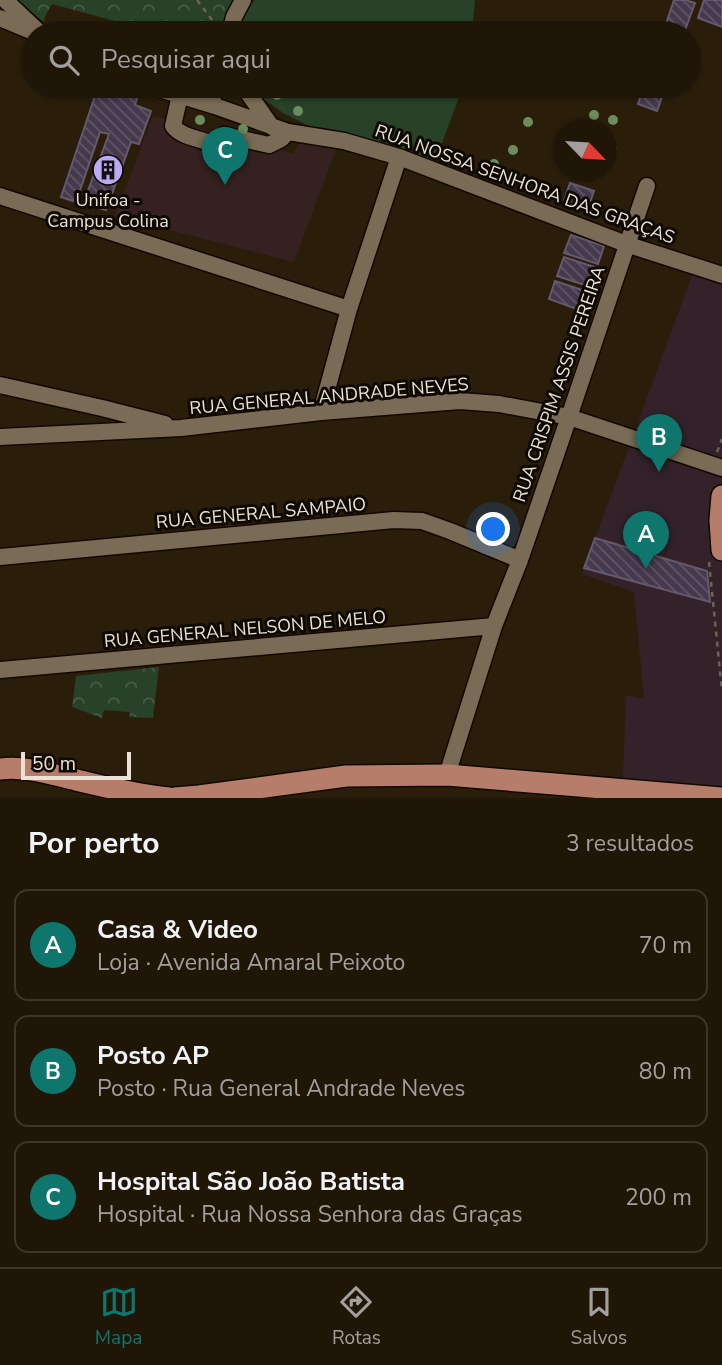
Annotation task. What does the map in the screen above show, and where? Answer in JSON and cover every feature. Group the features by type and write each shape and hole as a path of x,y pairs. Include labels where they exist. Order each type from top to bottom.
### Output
{"main road":[{"path":"722,496 722,551"},
{"path":"0,769 35,770 142,795 169,798"},
{"path":"175,798 346,776 447,775 722,798"}],"street":[{"path":"5,0 26,21"},
{"path":"233,21 243,0"},
{"path":"0,18 21,26"},
{"path":"179,98 174,130 207,142 224,135 269,145 281,139 280,129 253,98"},
{"name":"RUA NOSSA SENHORA DAS GRAÇAS","path":"190,98 280,129 344,141 399,157 626,244 722,275"},
{"path":"212,98 215,106"},
{"path":"321,412 349,309 399,157"},
{"name":"RUA CRISPIM ASSIS PEREIRA","path":"447,775 494,626 520,560 647,186"},
{"path":"0,195 349,309"},
{"name":"RUA GENERAL ANDRADE NEVES","path":"0,385 181,428"},
{"name":"RUA GENERAL ANDRADE NEVES","path":"0,438 181,428 321,412 460,401 499,404 569,418 722,468"},
{"name":"RUA GENERAL SAMPAIO","path":"0,557 394,520 422,522 520,560"},
{"name":"RUA GENERAL NELSON DE MELO","path":"0,670 494,626"}],"path":[{"path":"197,0 213,21"}],"shaded area":[{"path":"153,116 294,154 300,139 323,147 326,140 338,144 294,262 115,216"},
{"path":"693,273 722,283 722,798 624,798 626,695 644,699 634,592 582,574"}],"green space":[{"path":"16,0 237,0 229,21 115,21 52,4 43,21"},
{"path":"255,0 475,0 473,21 241,21"},
{"path":"263,98 459,98 434,165 311,127"},
{"path":"159,667 153,718 129,717 130,712 104,710 102,718 72,707 76,676"}],"building":[{"path":"674,0 695,3 688,21 667,21"},
{"path":"704,0 722,0 722,27 698,18"},
{"name":"Unifoa - Campus Colina","path":"94,98 137,98 135,105 151,111 139,144 131,142 106,210 83,204 109,134 100,132 76,202 61,197"},
{"path":"640,98 662,98 657,111 638,104"},
{"path":"570,183 594,191 588,208 564,200"},
{"path":"571,235 604,246 598,264 564,253"},
{"path":"564,257 597,268 591,287 557,276"},
{"path":"555,281 588,292 582,311 549,299"},
{"path":"595,538 707,571 710,602 584,568"}],"place":[{"name":"Unifoa - Campus Colina","path":"108,170"},
{"name":"Hospital São João Batista","path":"225,185"},
{"name":"Posto AP","path":"659,472"},
{"name":"Casa & Video","path":"646,569"}]}
